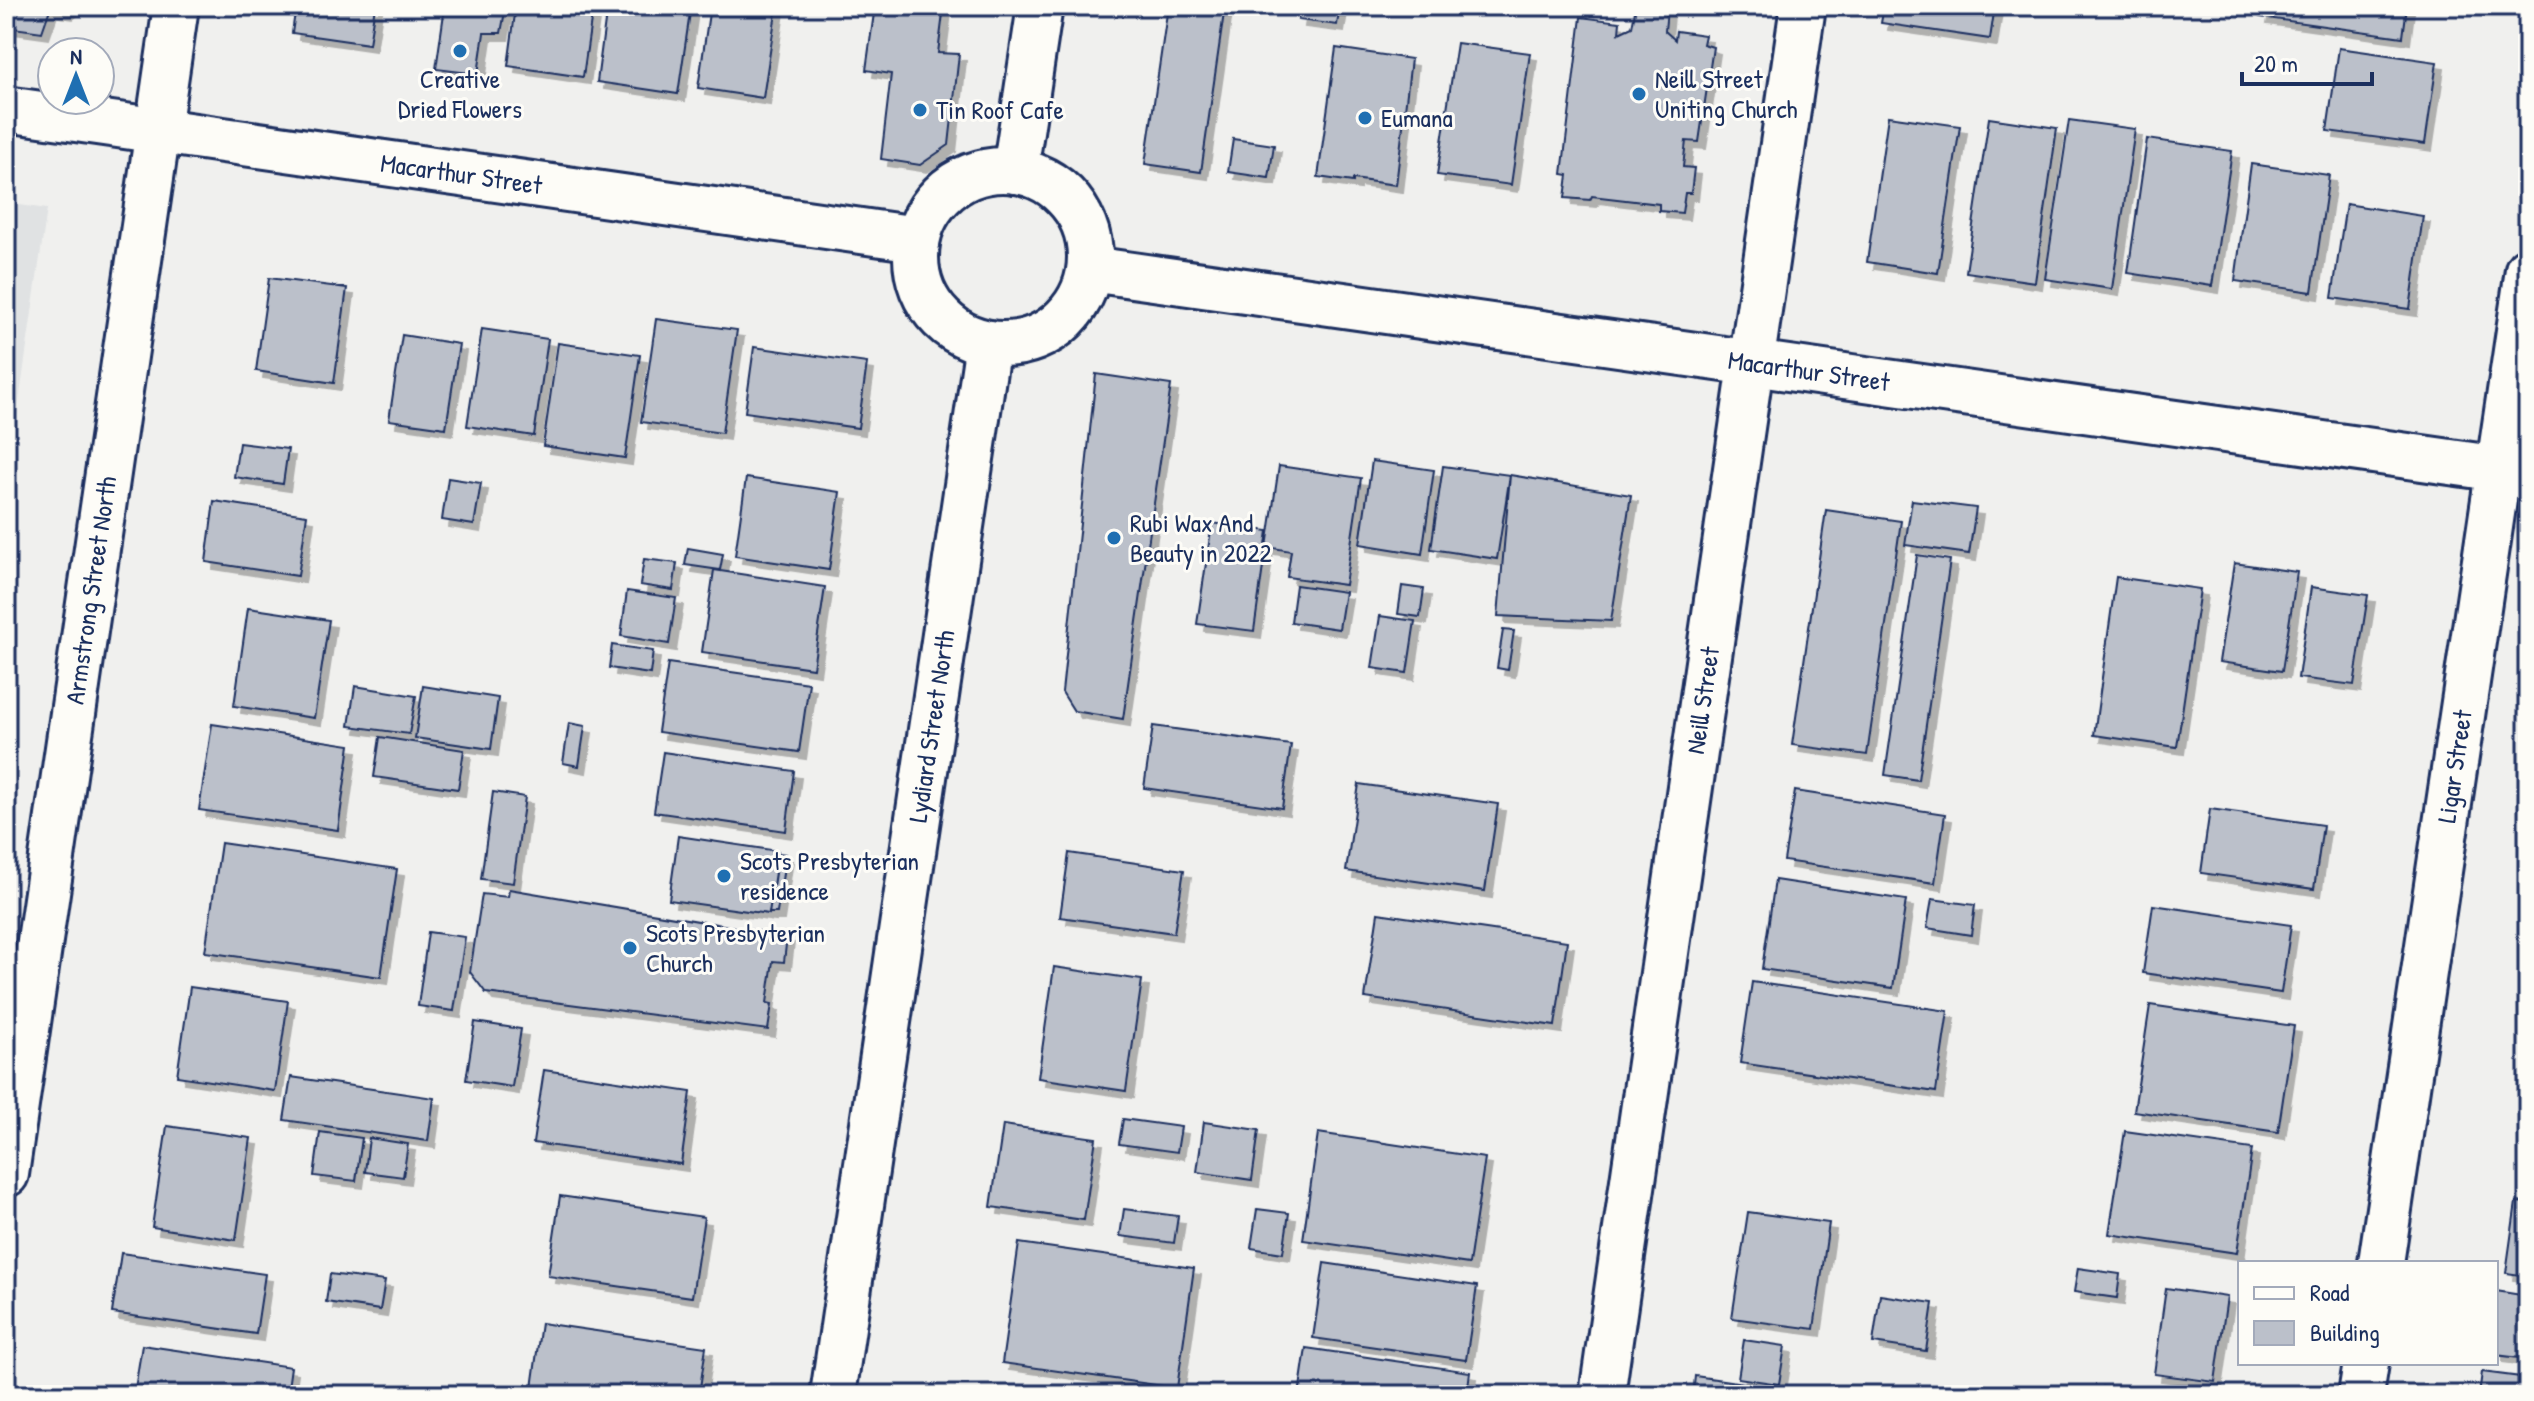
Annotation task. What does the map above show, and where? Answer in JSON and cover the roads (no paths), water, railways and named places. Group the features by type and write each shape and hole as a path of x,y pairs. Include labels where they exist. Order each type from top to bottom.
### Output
{"street":[{"name":"Armstrong Street North","path":"6,1174 176,6"},
{"path":"1015,171 1040,6"},
{"name":"Neill Street","path":"1602,1395 1803,6"},
{"name":"Macarthur Street","path":"6,109 917,239"},
{"path":"989,171 1015,171 1041,179 1064,194 1080,216 1089,242 1090,269 1082,296 1065,319 1043,335 1016,343 988,343 966,336 946,323 930,306 920,285 916,262 917,239 927,214 943,194 964,179 989,171"},
{"name":"Macarthur Street","path":"1090,269 2513,471"},
{"name":"Ligar Street","path":"2381,1261 2513,471 2528,270"},
{"name":"Lydiard Street North","path":"833,1395 988,343"},
{"path":"2361,1395 2366,1365"}],"place":[{"name":"Creative Dried Flowers","path":"460,51"},
{"name":"Neill Street Uniting Church","path":"1639,94"},
{"name":"Tin Roof Cafe","path":"920,110"},
{"name":"Eumana","path":"1365,118"},
{"name":"Rubi Wax And Beauty in 2022","path":"1114,538"},
{"name":"Scots Presbyterian residence","path":"724,876"},
{"name":"Scots Presbyterian Church","path":"630,948"}]}
